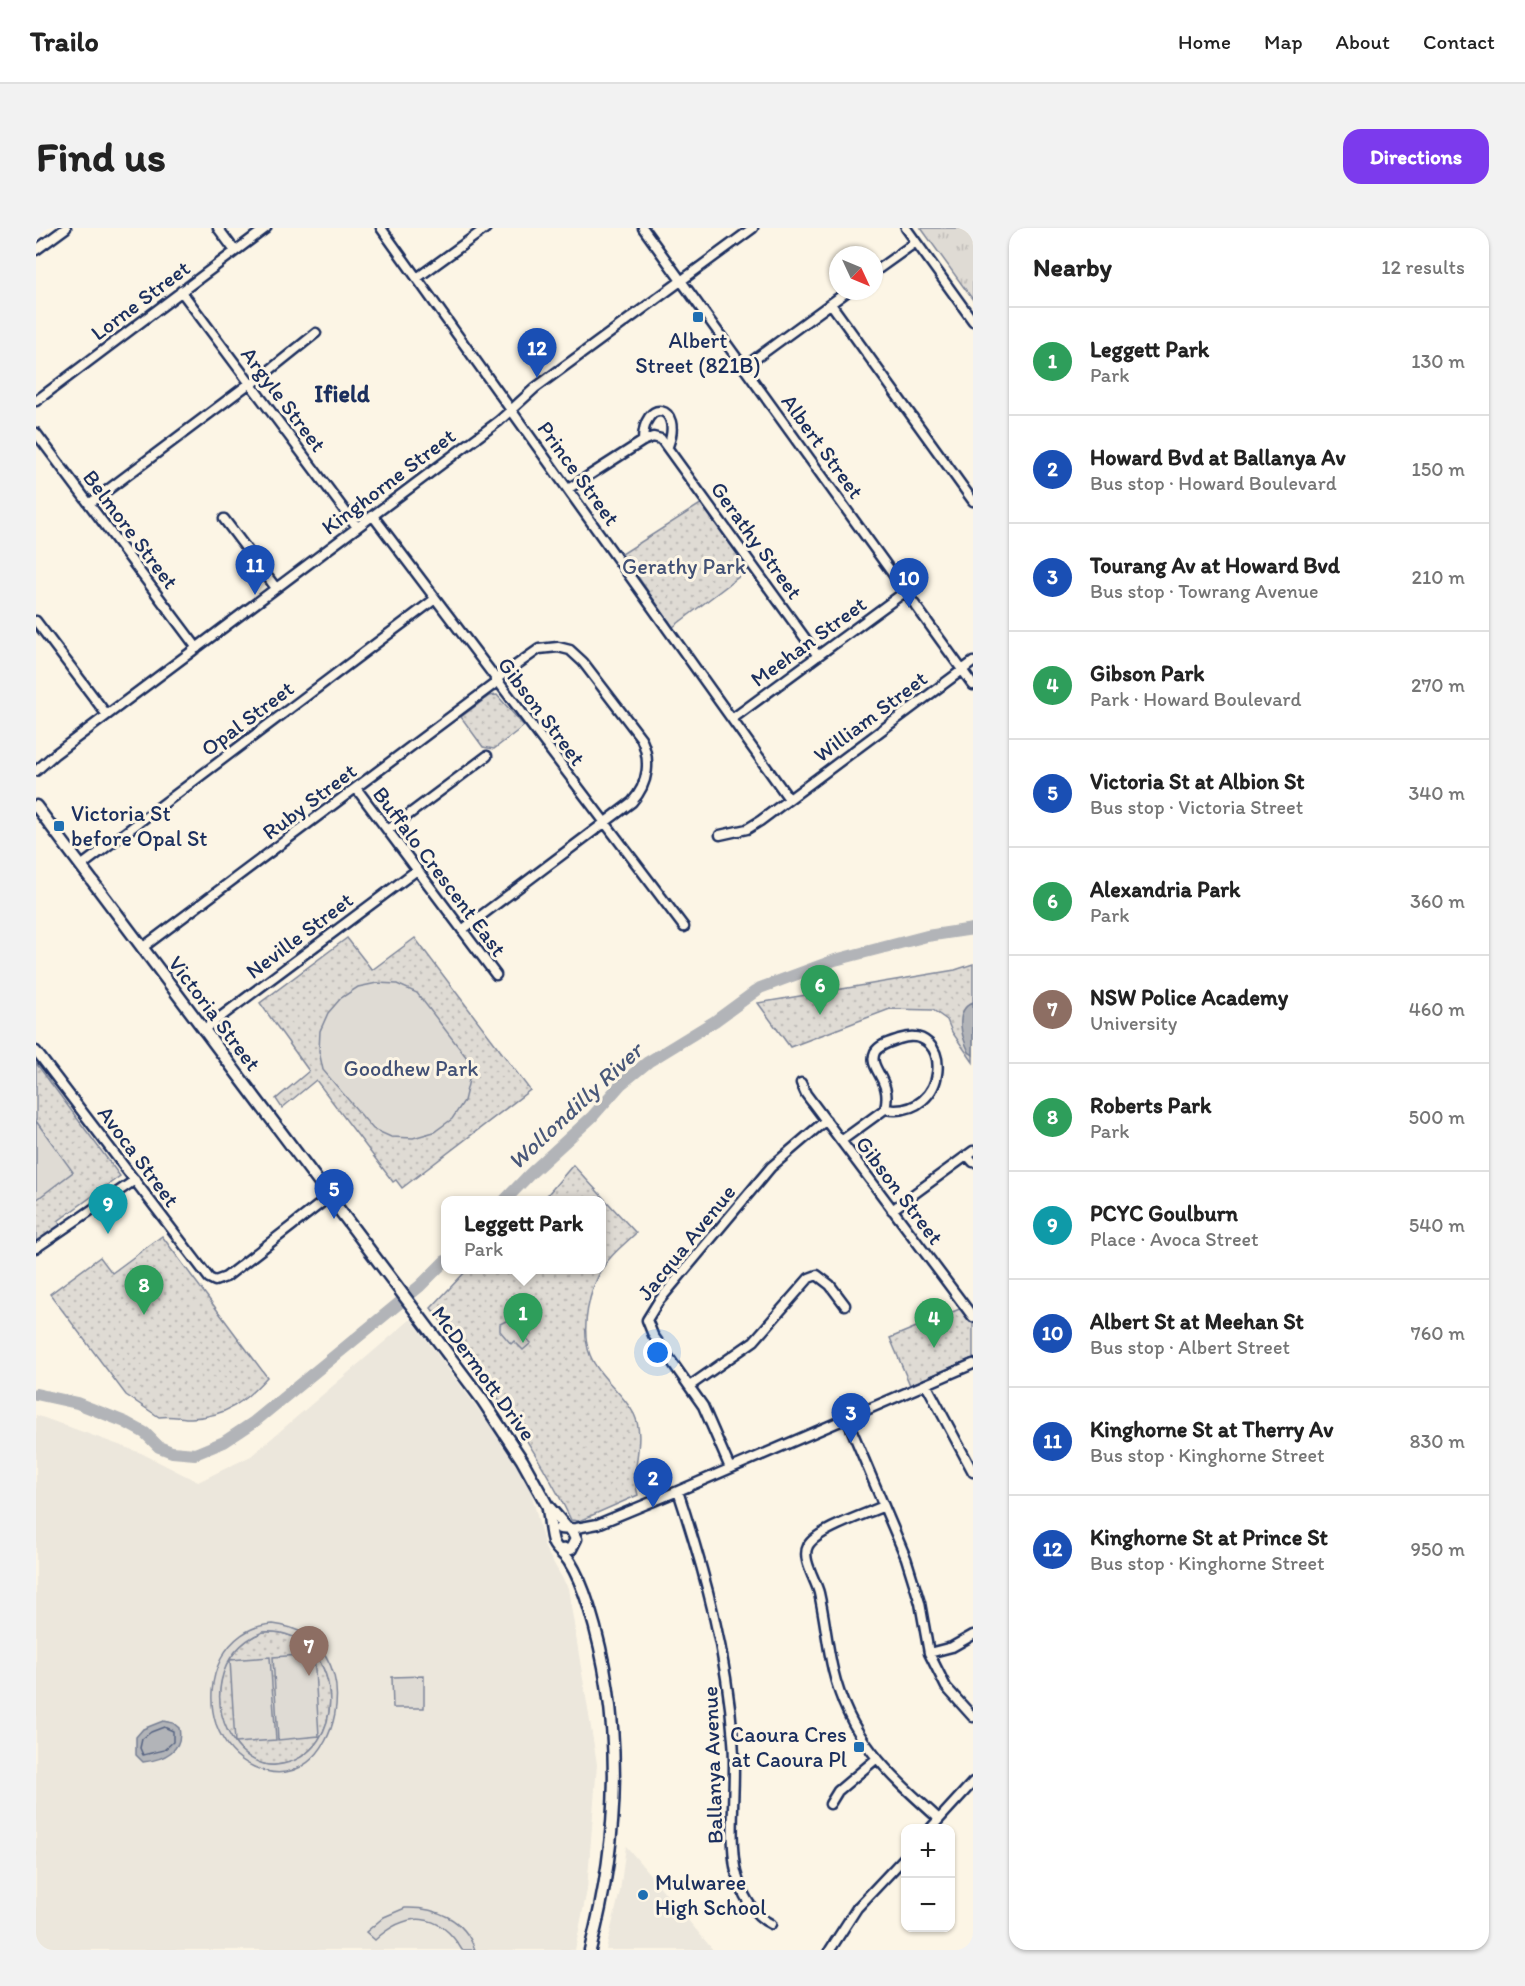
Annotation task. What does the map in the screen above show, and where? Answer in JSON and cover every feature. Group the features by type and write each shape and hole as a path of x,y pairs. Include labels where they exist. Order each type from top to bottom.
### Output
{"main road":[{"name":"Victoria Street","path":"36,808 361,1239"},
{"name":"McDermott Drive","path":"361,1239 483,1401 522,1460 547,1505 569,1528"},
{"name":"McDermott Drive","path":"547,1505 554,1534"},
{"path":"576,1572 574,1545 576,1535 569,1528 560,1528 554,1534 553,1542 576,1572 589,1608 603,1666 614,1752 614,1816 608,1869 602,1910 590,1950"},
{"path":"561,1550 574,1545"}],"street":[{"path":"36,250 66,228"},
{"path":"218,228 235,251"},
{"name":"Lorne Street","path":"36,401 266,228"},
{"name":"Prince Street","path":"381,228 789,799"},
{"path":"417,278 486,228"},
{"name":"Albert Street","path":"644,228 973,685"},
{"name":"Kinghorne Street","path":"36,771 40,764 373,516 511,410 535,388 753,228"},
{"path":"906,228 973,321"},
{"path":"883,266 916,242"},
{"name":"Argyle Street","path":"181,291 357,528"},
{"path":"744,367 836,300"},
{"path":"831,304 973,501"},
{"path":"89,504 316,333"},
{"path":"568,489 643,441 657,438 668,446 673,423 669,416 663,412 654,412 645,420 643,441"},
{"name":"Belmore Street","path":"36,433 197,648"},
{"name":"Gerathy Street","path":"668,446 818,656"},
{"name":"Gibson Street","path":"373,516 684,927"},
{"path":"224,519 276,588"},
{"name":"Meehan Street","path":"732,719 906,591"},
{"name":"Opal Street","path":"81,866 435,599"},
{"path":"36,621 107,715"},
{"name":"Ruby Street","path":"142,948 356,788 533,651 558,647 570,650 587,666 641,738 648,771 641,791 604,824 462,930"},
{"name":"William Street","path":"720,836 747,829 973,662"},
{"path":"388,831 488,756"},
{"name":"Buffalo Crescent East","path":"356,788 496,975"},
{"name":"Neville Street","path":"203,1030 417,870"},
{"path":"841,1141 885,1109 902,1110 912,1107 933,1088 938,1063 933,1048 923,1040 904,1037 883,1045 875,1052 873,1064 888,1092 885,1109"},
{"name":"Avoca Street","path":"36,1051 205,1274 215,1281 235,1270 329,1197"},
{"name":"Gibson Street","path":"801,1083 825,1120 973,1317"},
{"name":"Jacqua Avenue","path":"730,1468 711,1422 691,1385 648,1328 651,1311 771,1167 825,1120"},
{"path":"892,1210 971,1156"},
{"path":"36,1248 135,1180"},
{"path":"691,1385 754,1341 809,1278 817,1275 823,1279 844,1305"},
{"path":"569,1528 598,1524 973,1364"},
{"path":"926,1384 973,1472"},
{"path":"847,1419 913,1580 929,1653 946,1687 973,1717"},
{"name":"Ballanya Avenue","path":"678,1491 711,1598 726,1673 735,1757 736,1872 751,1905 771,1924"},
{"path":"884,1506 820,1534 808,1544 806,1551 819,1594 838,1688 854,1727 876,1760 939,1819"},
{"path":"574,1545 598,1524"},
{"path":"929,1653 952,1647 973,1635"},
{"path":"830,1804 838,1791 876,1760"},
{"path":"935,1824 973,1782"},
{"path":"830,1950 857,1908 901,1861"}],"shaded area":[{"path":"411,1319 498,1436 520,1471 531,1491 545,1548 568,1588 597,1764 587,1890 575,1950 36,1950 36,1415 141,1453 198,1482 251,1456"},
{"name":"Mulwaree High School","path":"626,1846 713,1950 606,1950 620,1891"}],"green space":[{"path":"921,228 973,228 973,300"},
{"name":"Gerathy Park","path":"702,503 749,569 673,627 622,554"},
{"path":"497,695 524,726 494,749 483,747 461,717 489,696"},
{"name":"Goodhew Park","path":"347,938 372,970 415,938 530,1090 402,1188 396,1180 393,1182 316,1080 282,1108 276,1099 309,1071 260,1003"},
{"path":"973,964 973,1062 952,1032 947,1020 933,1010 890,1009 790,1047 758,1003 955,970"},
{"path":"377,983 397,984 417,993 467,1058 469,1080 464,1101 452,1119 434,1132 413,1138 391,1137 373,1129 323,1070 319,1051 320,1031 328,1013 341,998 358,987"},
{"path":"36,1063 120,1176 58,1221 62,1228 36,1245"},
{"path":"36,1121 73,1172 36,1200"},
{"path":"573,1165 602,1196 546,1196"},
{"path":"606,1201 636,1233 606,1263"},
{"path":"162,1236 267,1377 243,1400 215,1415 191,1418 159,1417 126,1395 50,1294 100,1257 112,1273"},
{"path":"463,1274 600,1274 590,1297 586,1321 587,1345 594,1363 624,1399 638,1424 639,1445 635,1475 638,1495 579,1521 571,1520 524,1437 431,1308"},
{"path":"962,1308 973,1323 973,1358 910,1385 890,1338"},
{"path":"508,1320 531,1343 523,1350 514,1341 511,1344 500,1331 500,1324"},
{"path":"273,1624 306,1635 326,1657 336,1685 335,1714 325,1742 308,1762 284,1772 254,1767 236,1755 226,1744 219,1731 212,1707 215,1674 221,1659 241,1635 256,1627","holes":["263,1632 290,1636 311,1650 324,1670 330,1694 328,1718 318,1740 301,1757 276,1765 265,1764 245,1754 228,1731 222,1715 221,1682 226,1666 235,1652 247,1641"]},
{"path":"263,1632 290,1636 311,1650 324,1670 330,1694 328,1718 318,1740 301,1757 276,1765 265,1765 255,1761 237,1746 227,1731 221,1715 219,1698 226,1666 235,1652 247,1641"},
{"path":"314,1654 319,1736 278,1740 273,1657"},
{"path":"270,1657 276,1740 235,1743 230,1660"},
{"path":"424,1676 424,1708 393,1708 392,1677"},
{"path":"405,1908 428,1910 448,1917 464,1930 475,1950 462,1950 443,1928 433,1922 422,1920 411,1920 399,1924 375,1940 366,1932 384,1917"}],"water":[{"path":"973,1002 973,1055 966,1046 961,1018 963,1011"},
{"path":"163,1721 173,1723 179,1728 178,1742 175,1748 165,1756 143,1762 136,1755 136,1737 143,1729"}],"waterway":[{"name":"Wollondilly River","path":"509,1196 592,1117 621,1084 648,1062 715,1021 760,988 835,960 927,936 973,929"},
{"name":"Wollondilly River","path":"36,1394 77,1403 125,1422 145,1433 159,1447 172,1452 195,1454 224,1442 254,1422 420,1286 441,1265"}],"place":[{"name":"Albert Street (821B)","path":"698,317"},
{"name":"Kinghorne St at Prince St","path":"537,378"},
{"name":"Kinghorne St at Therry Av","path":"255,595"},
{"name":"Albert St at Meehan St","path":"909,608"},
{"name":"Victoria St before Opal St","path":"59,826"},
{"name":"Alexandria Park","path":"820,1015"},
{"name":"Victoria St at Albion St","path":"334,1219"},
{"name":"PCYC Goulburn","path":"108,1234"},
{"name":"Roberts Park","path":"144,1315"},
{"name":"Leggett Park","path":"523,1343"},
{"name":"Gibson Park","path":"934,1348"},
{"name":"Tourang Av at Howard Bvd","path":"851,1443"},
{"name":"Howard Bvd at Ballanya Av","path":"653,1508"},
{"name":"NSW Police Academy","path":"309,1676"},
{"name":"Caoura Cres at Caoura Pl","path":"859,1747"},
{"name":"Mulwaree High School","path":"643,1895"}],"district":[{"name":"Ifield","path":"342,394"}]}
